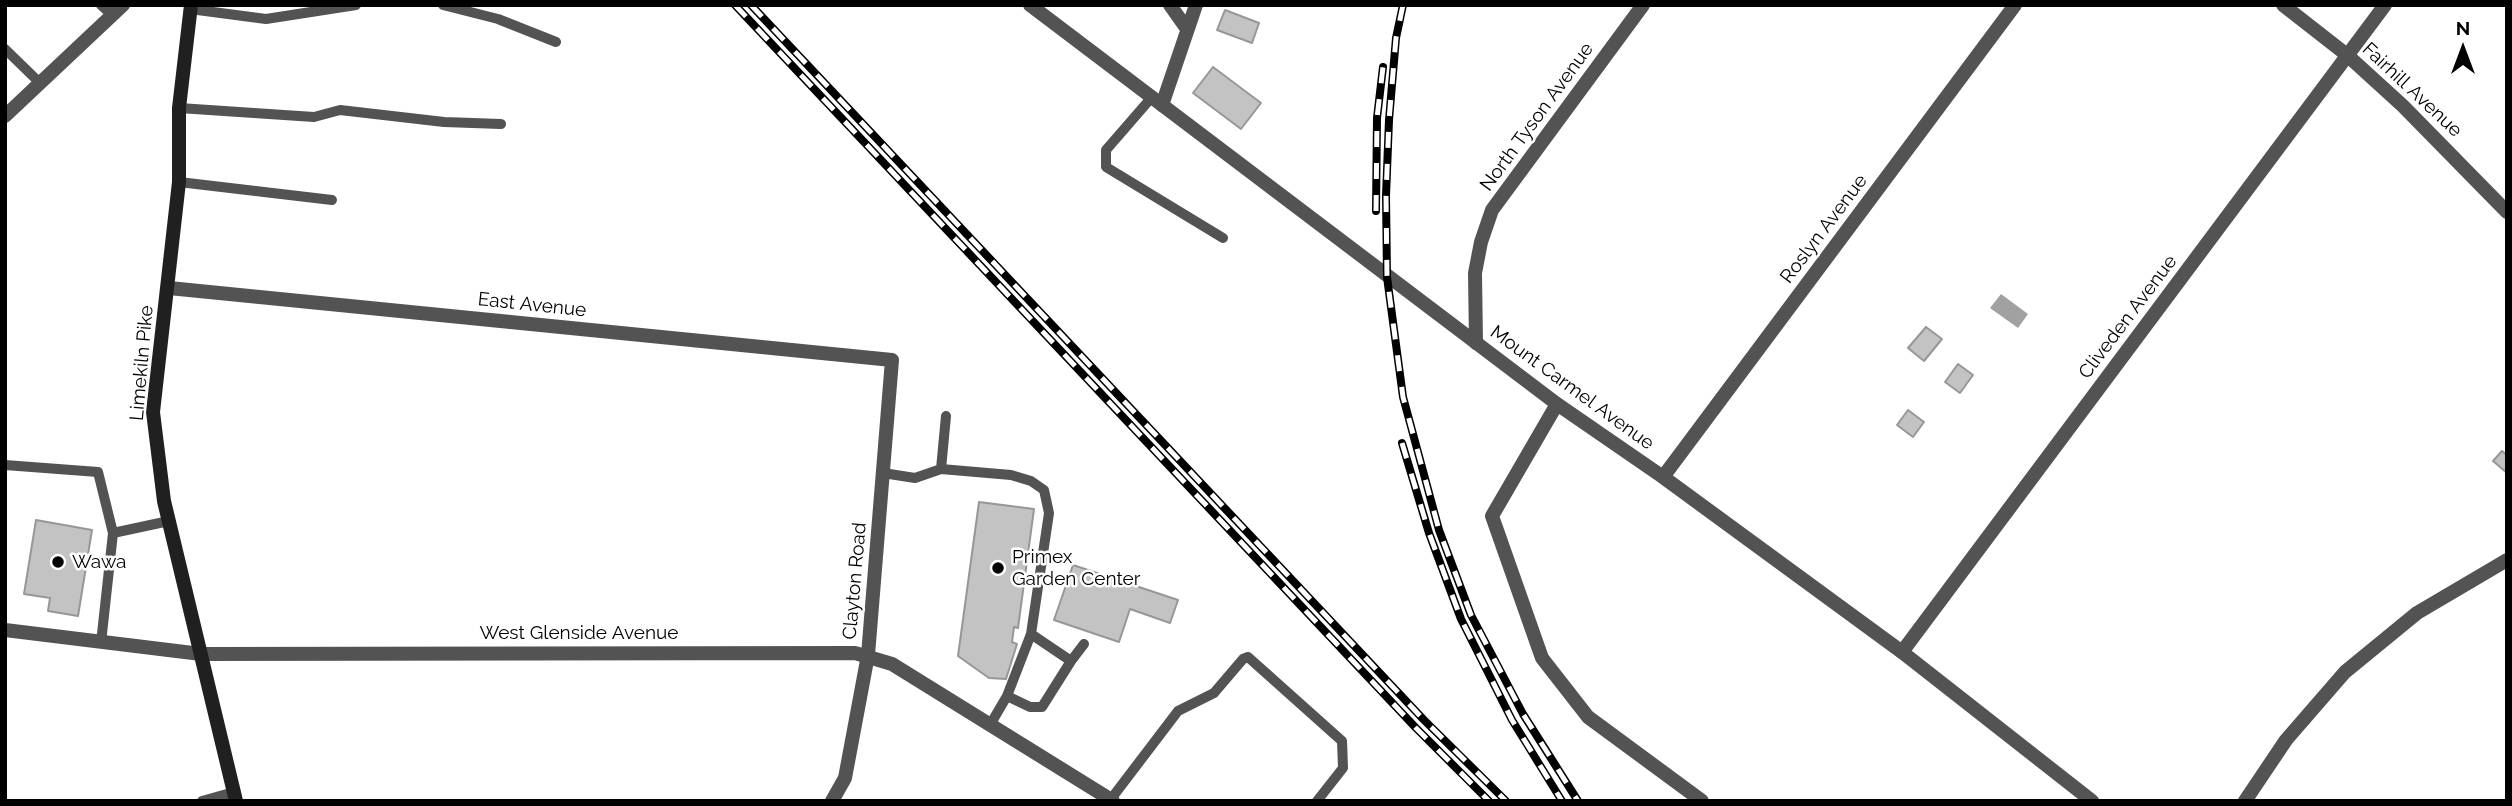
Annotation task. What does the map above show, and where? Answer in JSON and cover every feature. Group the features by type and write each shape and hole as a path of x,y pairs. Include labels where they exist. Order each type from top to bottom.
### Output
{"main road":[{"name":"Limekiln Pike","path":"190,7 179,108 179,182 153,412 159,474 169,521 235,797"}],"street":[{"path":"5,116 40,83 106,10 123,5"},
{"name":"Mount Carmel Avenue","path":"1030,5 1557,404 1663,477 1902,652 2092,801"},
{"path":"1170,5 1187,29"},
{"path":"1157,101 1196,5"},
{"name":"North Tyson Avenue","path":"1476,343 1475,273 1481,242 1492,211 1643,5"},
{"name":"Roslyn Avenue","path":"1663,477 2015,5"},
{"name":"Fairhill Avenue","path":"2283,5 2347,55 2412,114 2507,212"},
{"name":"Cliveden Avenue","path":"1902,652 2385,5"},
{"name":"East Avenue","path":"169,288 892,360"},
{"name":"Clayton Road","path":"832,801 845,778 868,655 892,360"},
{"path":"1557,404 1492,516 1542,658 1588,717 1702,801"},
{"path":"2245,801 2286,740 2345,672 2417,613 2507,560"},
{"name":"West Glenside Avenue","path":"5,630 201,654 841,651 868,655 892,664 1112,800"}],"lane":[{"path":"190,7 266,19 356,5"},
{"path":"443,5 498,19 556,42"},
{"path":"5,49 40,83"},
{"path":"1157,101 1107,150 1107,167 1223,238"},
{"path":"179,108 314,117 340,110 444,122 501,124"},
{"path":"179,182 332,200"},
{"path":"941,470 946,416"},
{"path":"5,465 98,472 113,533 101,643"},
{"path":"883,474 915,478 941,470 1011,475 1031,481 1044,491 1049,513 1048,533 1031,634 1007,696 990,725"},
{"path":"113,533 169,521"},
{"path":"1031,634 1071,661"},
{"path":"1007,696 1030,707 1042,707 1084,644"},
{"path":"1112,800 1178,710 1214,693 1242,659 1248,657 1342,741 1343,768 1317,801"},
{"path":"202,801 235,797"}],"shaded area":[{"path":"2001,294 2028,314 2018,328 1990,308"}],"building":[{"path":"1225,10 1259,23 1252,43 1217,30"},
{"path":"1213,67 1261,103 1241,129 1193,93"},
{"path":"1926,327 1942,339 1924,361 1908,348"},
{"path":"1958,364 1973,375 1960,393 1945,382"},
{"path":"1908,410 1924,422 1913,437 1897,425"},
{"path":"2502,451 2507,455 2507,473 2493,461"},
{"name":"Primex Garden Center","path":"979,502 1034,509 1018,628 1014,627 1012,642 1017,644 1006,679 989,678 958,656"},
{"name":"Wawa","path":"36,520 92,530 78,616 48,611 50,598 24,594"},
{"path":"1073,565 1178,600 1170,623 1130,609 1119,642 1054,620"}],"railway":[{"path":"735,5 1416,728 1489,801"},
{"path":"751,5 1424,720 1506,801"},
{"path":"1403,5 1396,38 1386,196 1387,277 1403,397 1439,530 1471,615 1523,714 1578,801"},
{"path":"1376,211 1377,118 1383,67"},
{"path":"1402,443 1429,533 1461,619 1512,720 1562,801"}],"place":[{"name":"Wawa","path":"58,562"},
{"name":"Primex Garden Center","path":"998,568"}]}
